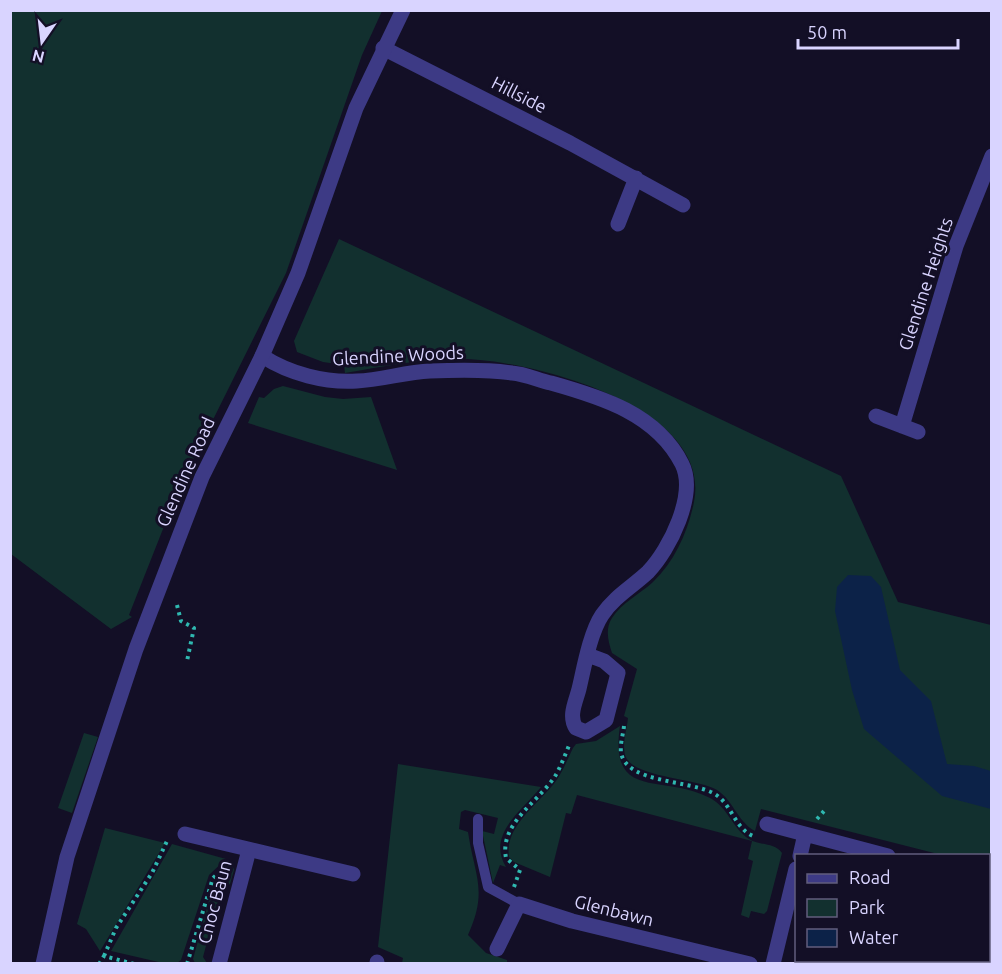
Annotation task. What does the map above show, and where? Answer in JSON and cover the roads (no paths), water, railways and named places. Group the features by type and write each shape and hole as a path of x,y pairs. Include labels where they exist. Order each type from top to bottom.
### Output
{"street":[{"name":"Glendine Road","path":"47,962 67,857 129,667 202,477 262,356 298,273 356,108 403,10"},
{"name":"Hillside","path":"383,48 636,178 683,205"},
{"name":"Glendine Heights","path":"902,426 956,246 992,156"},
{"path":"618,224 636,178"},
{"name":"Glendine Woods","path":"262,356 274,364 329,381 358,381 428,371 512,373 600,397 640,418 672,445 686,472 684,505 671,538 648,571 619,594 600,617 588,655 572,717 576,728 586,732 591,731 606,717 618,673 604,661 588,655"},
{"path":"876,416 918,432"},
{"path":"767,824 884,854"},
{"name":"Cnoc Baun","path":"185,834 249,853 352,874"},
{"path":"800,854 806,834"},
{"name":"Cnoc Baun","path":"219,963 249,853"},
{"path":"773,963 795,873"},
{"path":"497,950 519,904"},
{"name":"Glenbawn","path":"519,904 572,921 750,963"}],"lane":[{"path":"478,819 478,843 488,887 519,904"}],"water":[{"path":"848,575 871,576 881,587 900,670 931,701 947,764 974,766 991,771 991,809 942,796 864,729 852,690 835,611 837,587"}]}
